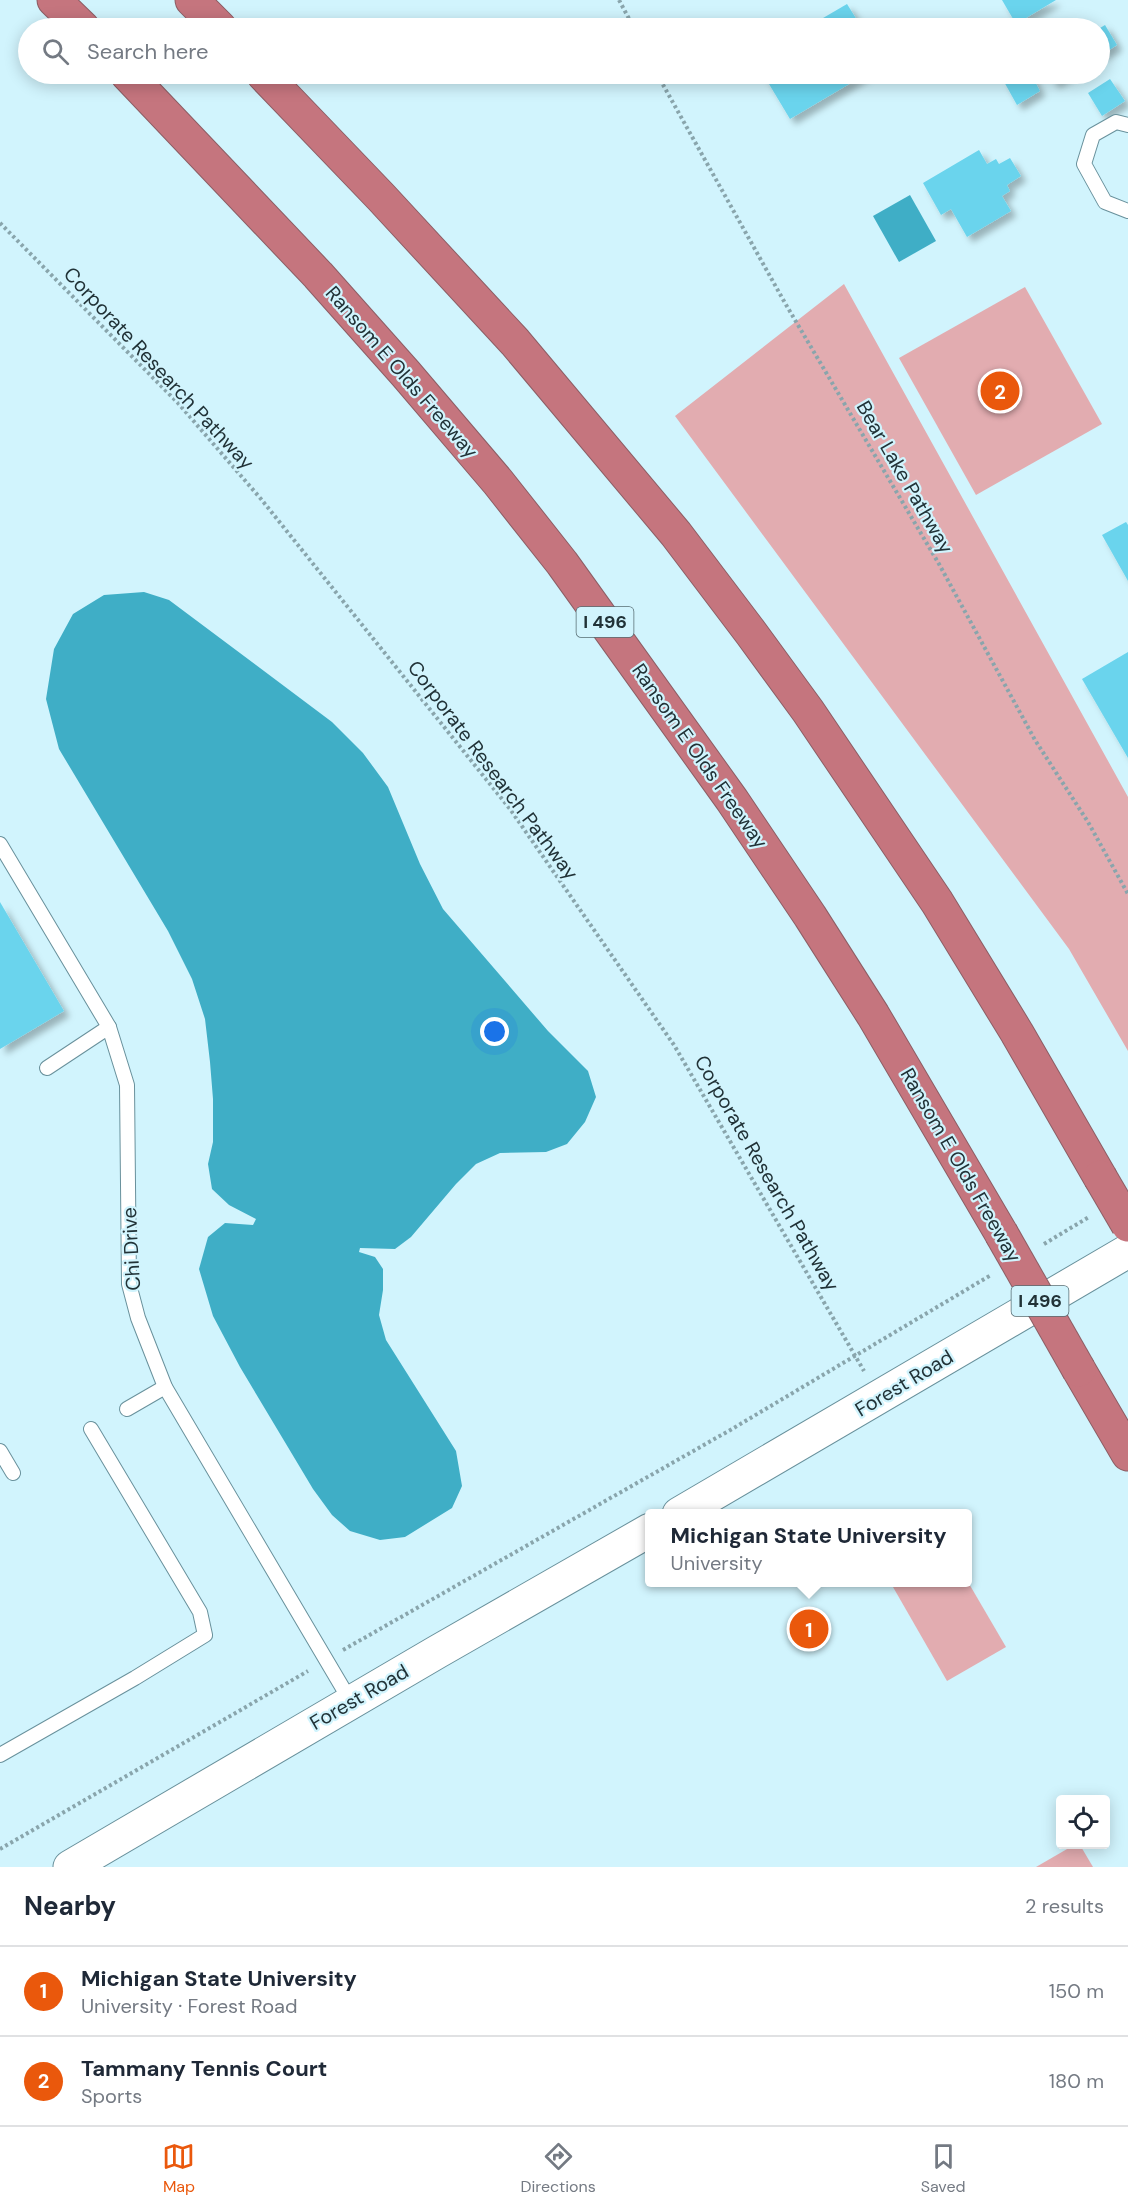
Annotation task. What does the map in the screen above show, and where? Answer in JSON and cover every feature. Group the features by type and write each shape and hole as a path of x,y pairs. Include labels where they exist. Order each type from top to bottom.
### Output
{"highway":[{"path":"54,0 73,18"},
{"path":"192,0 210,18"},
{"name":"Ransom E Olds Freeway","path":"137,84 318,275 406,374 498,482 562,563 726,790 873,1015 1128,1454"},
{"path":"274,84 374,189 514,342 676,534 751,633 808,711 937,902 1017,1033 1128,1225"}],"street":[{"name":"Forest Road","path":"688,1509 1128,1251"},
{"name":"Forest Road","path":"70,1867 645,1533"}],"lane":[{"path":"1128,125 1116,122 1093,135 1084,164 1105,202 1128,211"},
{"name":"Chi Drive","path":"0,844 109,1027 127,1085 129,1284 138,1318 165,1388 351,1702"},
{"path":"46,1068 109,1027"},
{"path":"127,1408 165,1388"},
{"path":"0,1755 205,1635 200,1612 91,1429"},
{"path":"0,1451 13,1473"}],"path":[{"path":"619,0 629,18"},
{"name":"Bear Lake Pathway","path":"663,84 785,303 939,564 1035,740 1088,822 1128,894"},
{"name":"Corporate Research Pathway","path":"0,223 178,403 261,499 510,809 674,1045 880,1397"},
{"path":"1037,1248 1098,1212"},
{"path":"0,1849 732,1429 997,1272"}],"shaded area":[{"path":"844,284 1128,797 1128,1051 1069,949 675,416"},
{"path":"1025,287 1102,424 976,495 899,358"},
{"path":"893,1587 971,1587 1006,1647 947,1681"},
{"path":"1067,1849 1082,1849 1093,1867 1036,1867"}],"water":[{"path":"910,195 936,241 899,262 873,216"},
{"path":"144,592 169,600 332,722 363,753 388,787 420,864 443,909 548,1031 588,1071 596,1097 585,1122 567,1144 546,1152 500,1153 476,1164 411,1237 395,1249 360,1248 359,1252 375,1257 383,1269 383,1290 379,1315 386,1340 456,1451 462,1486 452,1508 405,1537 380,1540 350,1531 332,1515 313,1489 240,1367 213,1316 199,1269 208,1237 225,1223 253,1225 256,1219 229,1205 212,1189 208,1164 213,1142 213,1099 205,1019 192,979 168,931 59,749 46,699 54,649 73,614 104,595"}],"building":[{"path":"1002,0 1056,0 1026,18 1012,18"},
{"path":"847,4 856,18 823,18"},
{"path":"1110,33 1117,45 1110,50"},
{"path":"1110,79 1125,101 1102,116 1088,93 1102,84 1110,84"},
{"path":"769,84 849,84 790,119"},
{"path":"1005,84 1036,84 1040,91 1017,105"},
{"path":"979,150 987,164 996,159 999,164 1010,158 1021,176 1007,185 1010,191 1002,196 1011,211 967,237 951,209 941,215 923,183"},
{"path":"1126,522 1128,525 1128,581 1102,535"},
{"path":"1128,652 1128,758 1082,679"},
{"path":"0,902 64,1011 0,1049"}],"place":[{"name":"Tammany Tennis Court","path":"1000,391"},
{"name":"Michigan State University","path":"809,1629"}]}
